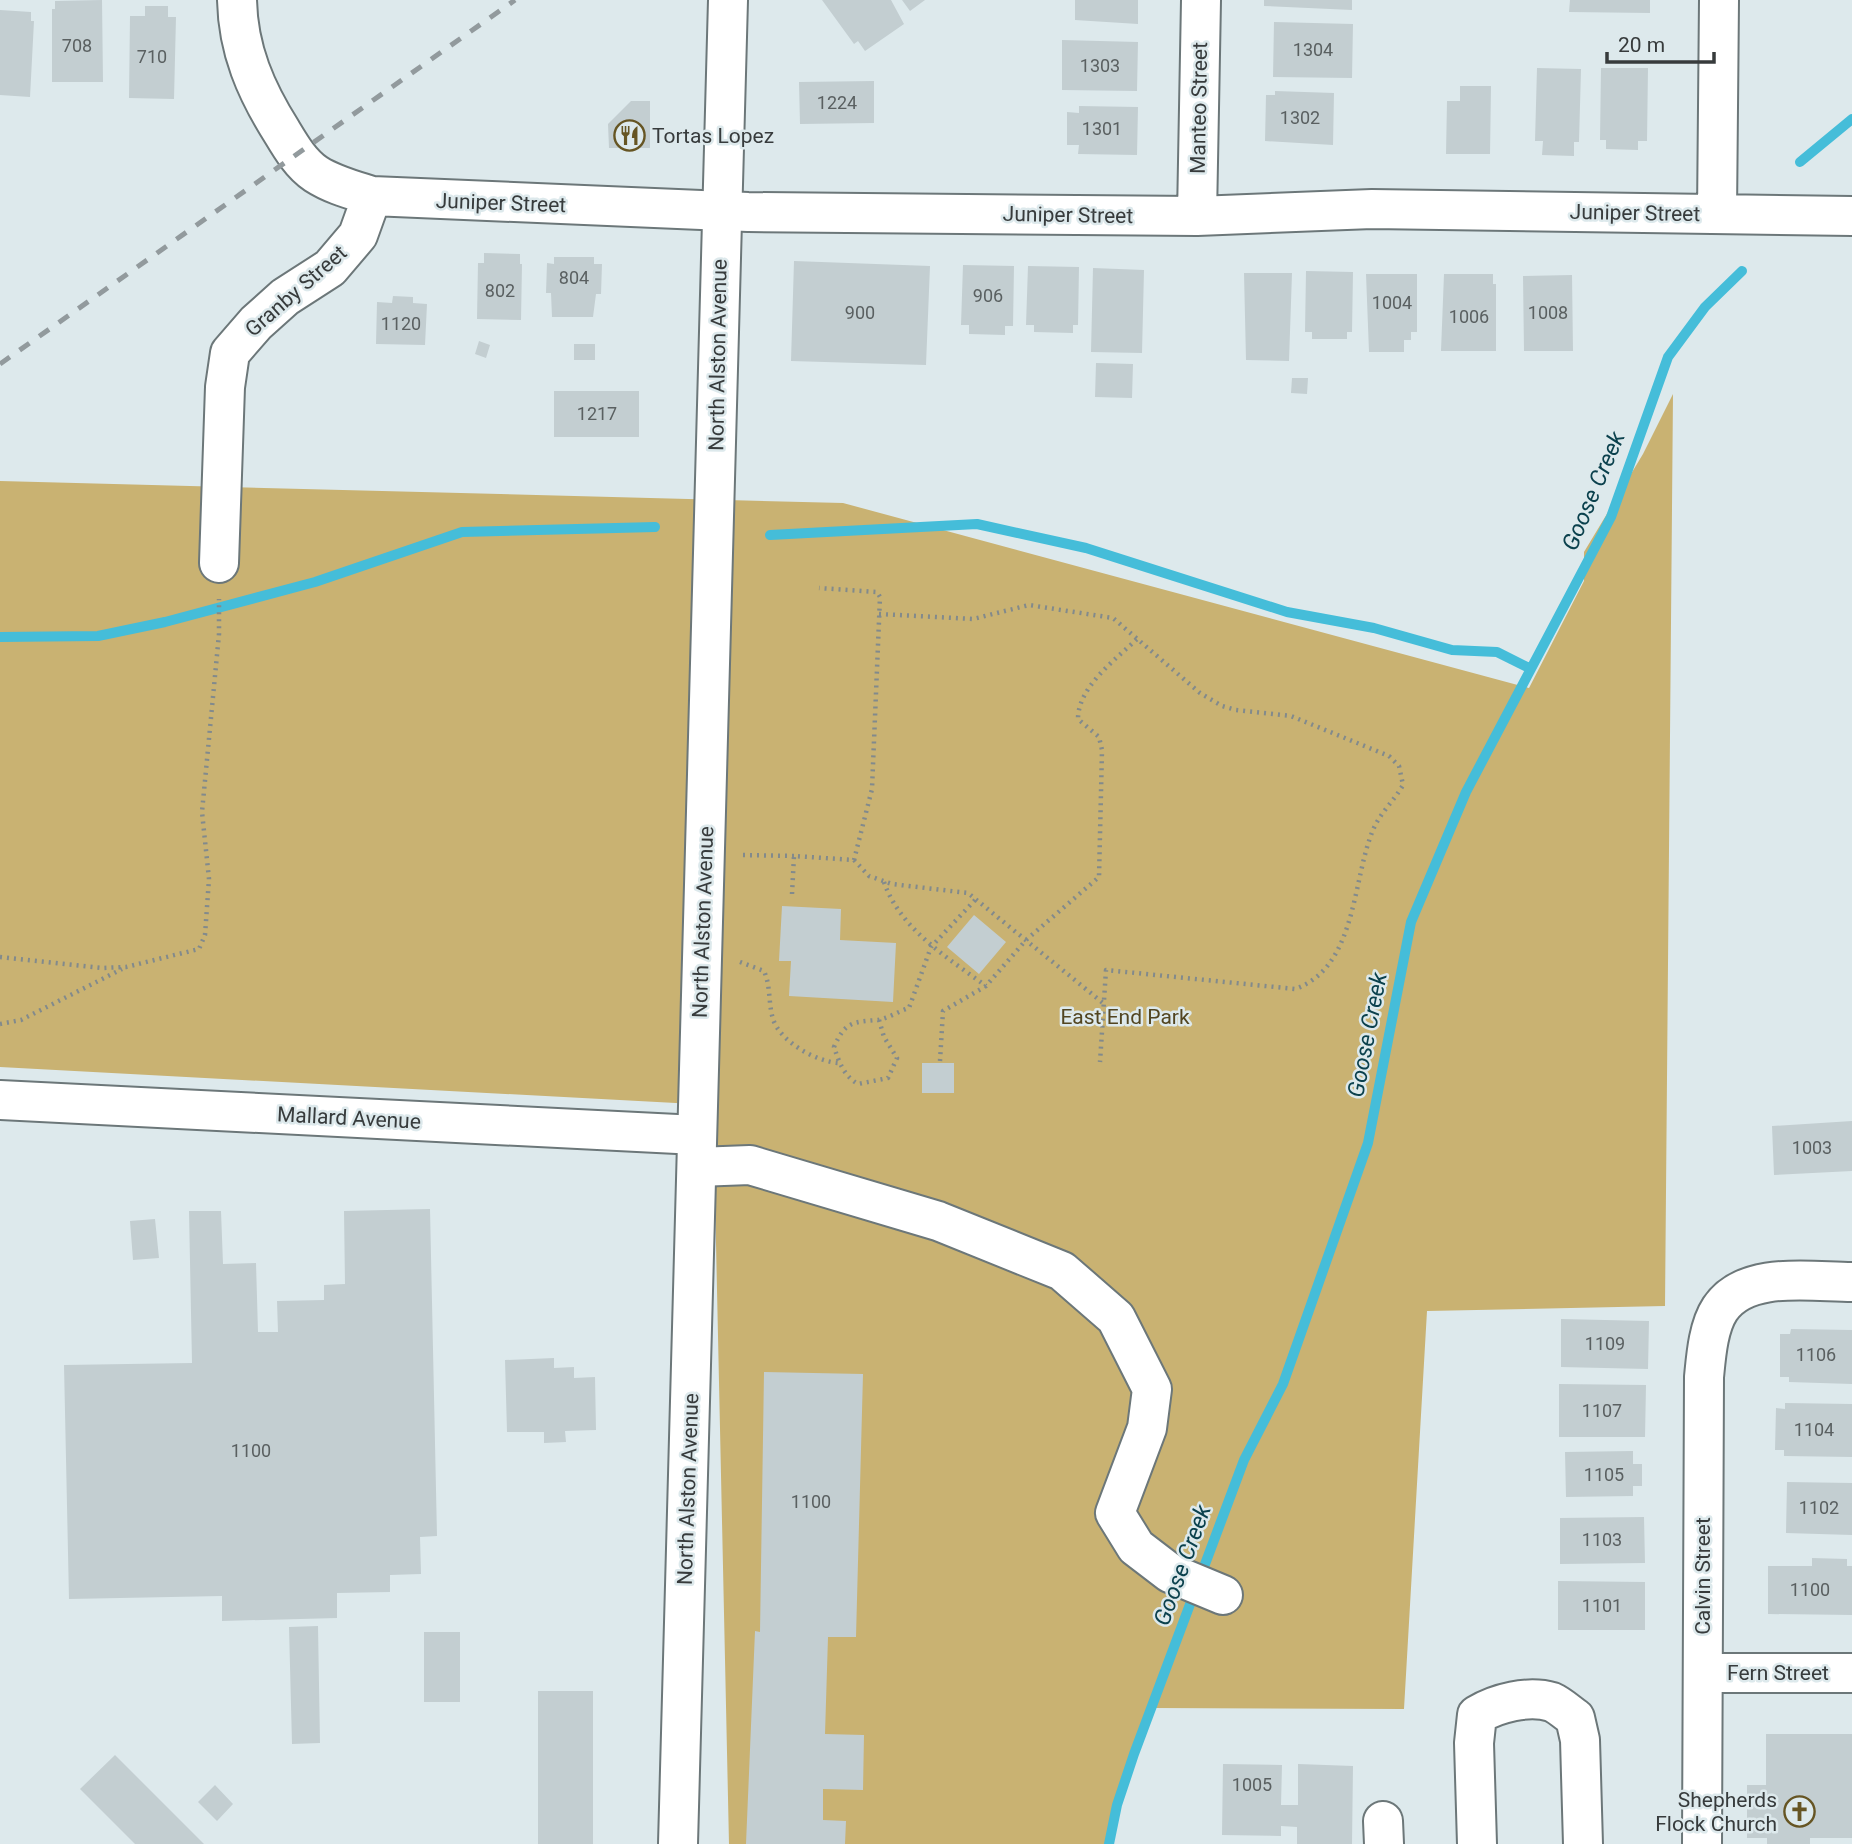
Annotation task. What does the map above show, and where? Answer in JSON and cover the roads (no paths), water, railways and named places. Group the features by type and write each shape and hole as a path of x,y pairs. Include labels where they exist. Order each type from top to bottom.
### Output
{"street":[{"name":"Juniper Street","path":"237,0 238,19 250,74 263,102 296,155 315,174 344,188 372,196 722,211 1197,216 1372,209 1852,216"},
{"name":"North Alston Avenue","path":"678,1844 728,0"},
{"name":"Manteo Street","path":"1197,216 1201,0"},
{"path":"1717,214 1719,0"},
{"name":"Granby Street","path":"219,563 230,353 256,323 285,297 330,268 358,235 372,196"},
{"name":"Mallard Avenue","path":"0,1100 697,1151 938,1221 1062,1271 1116,1318 1152,1389 1147,1428 1115,1513 1136,1547 1170,1573 1223,1595"},
{"name":"Calvin Street","path":"1702,1844 1704,1377 1707,1351 1720,1309 1742,1289 1769,1282 1852,1282"},
{"name":"Fern Street","path":"1703,1673 1852,1673"},
{"path":"1477,1844 1474,1743 1477,1715 1497,1703 1552,1702 1575,1718 1580,1740 1583,1844"}],"waterway":[{"name":"Goose Creek","path":"1800,162 1852,119"},
{"name":"Goose Creek","path":"1109,1844 1117,1805 1134,1754 1244,1460 1283,1384 1368,1143 1411,922 1466,792 1611,517 1668,357 1705,307 1742,271"},
{"path":"770,535 977,524 1086,548 1287,612 1374,628 1452,650 1497,652 1529,668"},
{"path":"0,637 98,636 165,622 315,582 462,532 655,527"}],"railway":[{"path":"0,364 515,0"}],"place":[{"name":"Tortas Lopez","path":"629,136"},
{"name":"Shepherds Flock Church","path":"1800,1812"}],"park label":[{"name":"East End Park","path":"1125,1017"}]}
